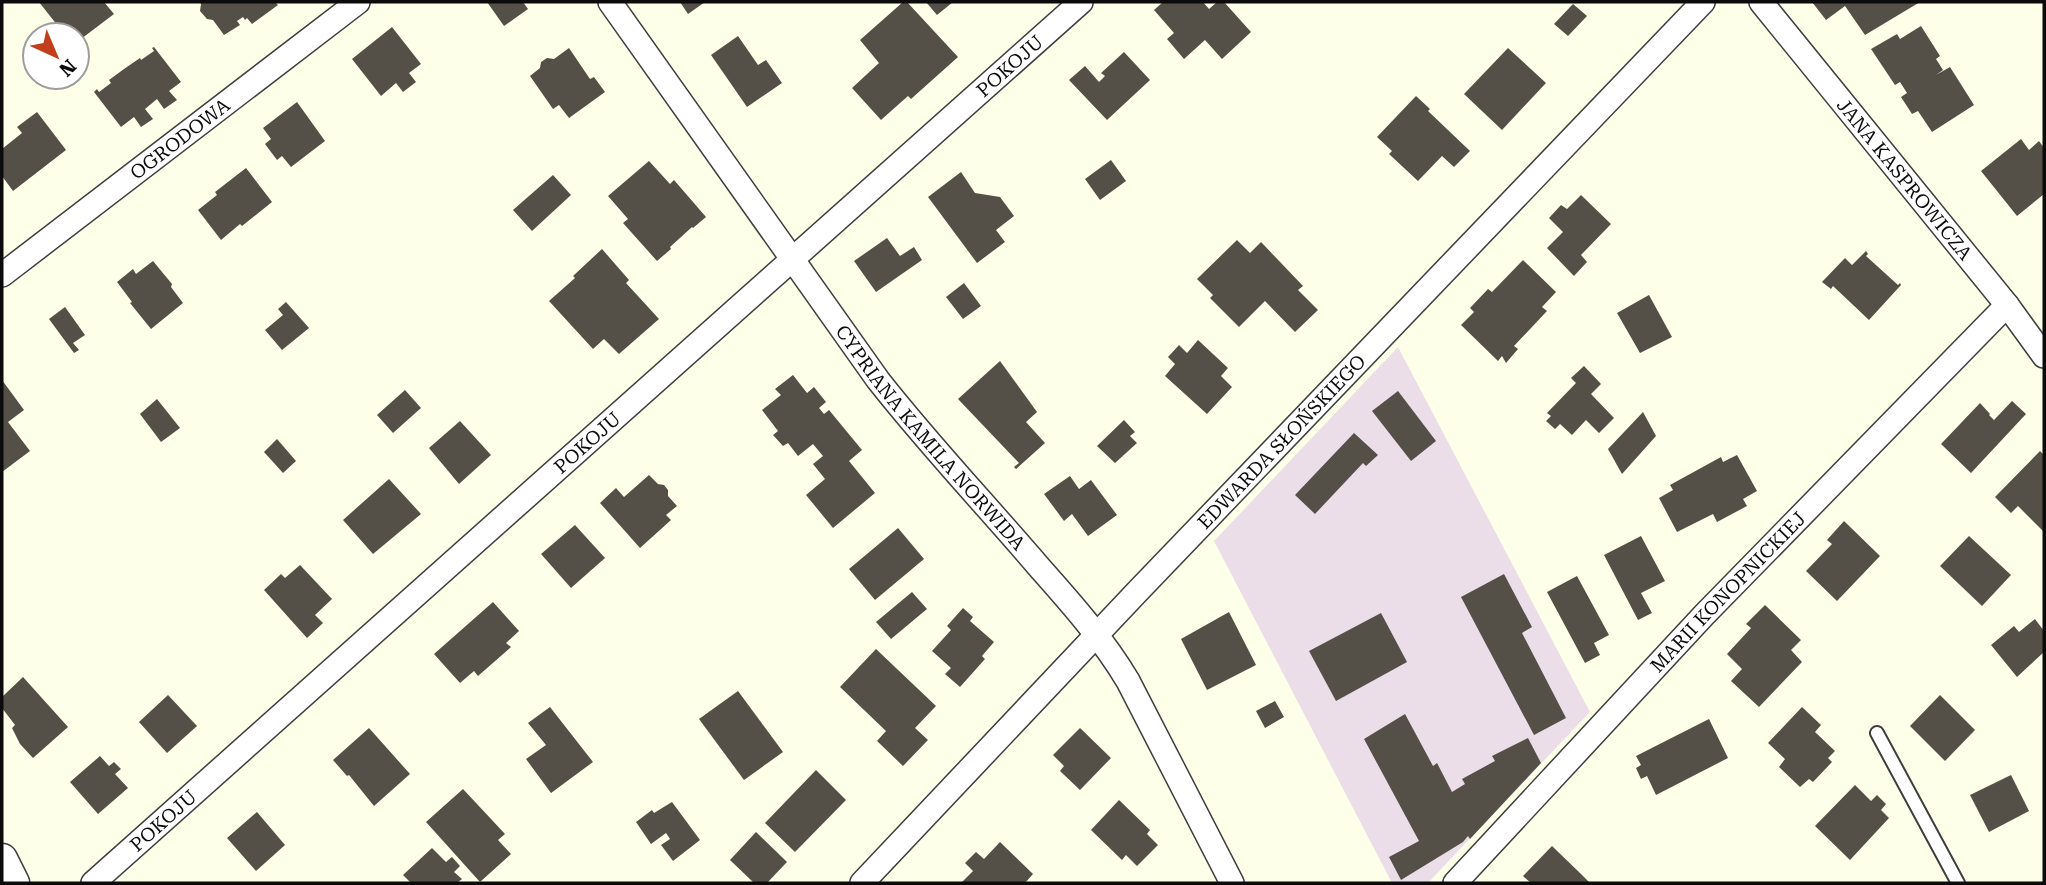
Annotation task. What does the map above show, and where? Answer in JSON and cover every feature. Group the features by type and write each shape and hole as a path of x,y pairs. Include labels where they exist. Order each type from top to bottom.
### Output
{"street":[{"name":"OGRODOWA","path":"2,275 358,2"},
{"name":"CYPRIANA KAMILA NORWIDA","path":"610,2 892,398 1112,654 1232,883"},
{"name":"POKOJU","path":"93,883 1081,2"},
{"name":"EDWARDA SŁOŃSKIEGO","path":"862,883 1703,2"},
{"name":"JANA KASPROWICZA","path":"1761,2 2007,305 2044,356"},
{"name":"MARII KONOPNICKIEJ","path":"1455,883 1704,615 2007,305"},
{"path":"2,859 14,883"}],"lane":[{"path":"1877,733 1958,883"}],"shaded area":[{"path":"1398,347 1590,712 1428,883 1392,883 1214,541"}],"building":[{"path":"39,2 104,2 114,14 91,31 91,21 54,21"},
{"path":"200,2 275,2 278,5 252,24 243,17 237,21 240,25 224,35 213,20 207,19 200,11"},
{"path":"487,2 523,2 528,9 504,26"},
{"path":"680,2 705,2 688,14"},
{"path":"903,2 907,2 958,57 911,99 908,96 881,120 852,88 879,63 860,40"},
{"path":"926,2 953,2 937,15"},
{"path":"1163,2 1203,2 1209,9 1217,2 1224,2 1251,32 1222,59 1205,40 1184,59 1167,39 1174,33 1154,10"},
{"path":"1812,2 1920,2 1865,35 1845,6 1826,20"},
{"path":"1573,4 1587,16 1568,36 1554,24"},
{"path":"1921,26 1940,56 1936,59 1943,70 1936,75 1950,67 1974,105 1932,132 1918,111 1912,114 1901,97 1907,93 1900,82 1895,85 1871,49 1897,34 1900,39"},
{"path":"392,27 421,64 409,73 416,82 403,92 396,83 381,96 352,59"},
{"path":"738,36 758,65 766,60 782,83 747,107 711,55"},
{"path":"154,47 181,82 169,91 177,100 164,109 157,99 145,109 153,119 141,127 134,117 121,127 94,92 97,89 99,92 111,83 109,80 154,51"},
{"path":"569,48 590,79 594,77 605,92 569,118 559,105 553,109 530,76 540,68 541,62 547,58 554,59"},
{"path":"1508,48 1546,83 1502,130 1464,94"},
{"path":"1124,52 1150,80 1107,120 1069,80 1085,66 1099,82 1105,76 1101,73"},
{"path":"1416,96 1470,151 1454,167 1442,156 1418,181 1389,154 1392,151 1377,137"},
{"path":"297,102 325,141 291,167 282,156 277,160 265,144 271,139 263,128"},
{"path":"37,112 66,150 13,191 2,176 2,149 22,133 17,127"},
{"path":"2021,139 2029,150 2039,141 2044,148 2044,194 2017,216 1981,171"},
{"path":"1111,160 1126,181 1100,200 1085,179"},
{"path":"649,161 670,184 674,180 706,217 657,261 623,223 628,219 608,196"},
{"path":"246,168 272,202 221,240 198,210 217,195 215,192"},
{"path":"961,172 975,193 1000,197 1014,216 996,230 1005,242 977,263 928,197"},
{"path":"553,175 571,195 532,231 513,210"},
{"path":"1581,195 1611,224 1581,255 1587,262 1574,276 1547,248 1563,232 1549,218 1561,205 1567,209"},
{"path":"887,238 900,256 914,247 922,260 876,292 854,261"},
{"path":"1237,240 1250,253 1261,242 1303,286 1298,290 1318,310 1295,332 1265,301 1239,327 1210,298 1213,295 1197,279"},
{"path":"602,249 629,280 626,283 659,319 619,354 604,339 593,349 549,301"},
{"path":"1866,251 1866,256 1901,285 1869,320 1833,286 1831,289 1822,282 1845,258 1852,265"},
{"path":"1523,260 1556,292 1542,307 1547,311 1514,346 1518,349 1506,363 1502,356 1498,361 1461,325 1474,312 1470,308 1488,289 1492,292"},
{"path":"153,261 183,303 151,329 117,282 133,269 136,274"},
{"path":"964,283 981,306 963,319 946,297"},
{"path":"1649,295 1672,337 1640,353 1617,313"},
{"path":"286,302 309,328 282,350 265,330 283,315 278,309"},
{"path":"65,307 85,335 73,343 79,350 74,353 49,319"},
{"path":"1198,340 1228,368 1221,376 1232,387 1207,414 1165,376 1175,364 1168,357 1179,345 1187,353"},
{"path":"1000,361 1037,412 1026,422 1045,443 1016,469 1014,467 1019,463 958,399"},
{"path":"1584,366 1601,384 1591,394 1614,418 1599,433 1586,420 1572,435 1560,424 1555,429 1546,421 1551,416 1547,413 1576,383 1571,378"},
{"path":"793,375 807,393 814,387 826,402 819,408 824,414 829,410 862,450 849,461 875,493 833,528 806,495 825,479 813,464 823,456 813,444 798,456 788,443 783,446 773,435 778,431 762,410 781,395 775,389"},
{"path":"2,380 24,410 8,422 30,451 2,472"},
{"path":"405,390 421,408 393,433 377,415"},
{"path":"1398,391 1436,441 1411,461 1372,411"},
{"path":"157,399 180,428 161,442 140,414"},
{"path":"2012,401 2026,414 1971,473 1941,444 1980,403 1994,420"},
{"path":"1643,412 1656,436 1622,474 1608,449"},
{"path":"1124,420 1135,432 1130,436 1137,443 1115,463 1097,446"},
{"path":"460,421 491,455 459,484 429,448"},
{"path":"1354,433 1378,455 1366,466 1363,463 1315,514 1295,495"},
{"path":"277,439 296,461 283,473 264,452"},
{"path":"2040,451 2044,455 2044,532 2018,506 2011,513 1995,497"},
{"path":"1737,455 1757,491 1743,499 1747,506 1717,522 1713,514 1677,532 1659,498 1673,490 1670,485 1721,457 1723,462"},
{"path":"649,475 658,484 664,485 668,496 677,506 666,515 671,520 640,548 600,503 616,488 624,497"},
{"path":"1070,476 1079,489 1091,480 1117,515 1088,536 1072,514 1064,521 1044,494"},
{"path":"389,479 421,514 373,554 343,520"},
{"path":"1844,521 1880,556 1837,601 1806,571 1832,544 1827,540"},
{"path":"575,525 605,558 571,588 541,554"},
{"path":"898,528 924,559 875,600 849,569"},
{"path":"1641,536 1665,581 1641,593 1652,613 1638,620 1604,555"},
{"path":"1969,536 2011,575 1982,606 1940,566"},
{"path":"300,565 332,599 315,615 323,623 307,638 264,590 281,574 285,578"},
{"path":"1504,574 1532,627 1522,633 1566,718 1534,735 1461,597"},
{"path":"1577,576 1609,635 1594,643 1600,655 1585,663 1547,592"},
{"path":"912,592 927,609 891,639 876,622"},
{"path":"493,602 519,631 506,643 511,647 478,676 474,671 460,683 434,654"},
{"path":"1765,605 1801,640 1791,650 1802,662 1759,707 1731,681 1742,669 1727,654 1751,628 1746,624"},
{"path":"963,608 973,617 970,621 994,642 982,656 985,659 960,687 945,674 951,668 932,651 951,630 947,626"},
{"path":"1229,612 1256,665 1207,690 1181,639"},
{"path":"1381,613 1407,662 1336,701 1309,651"},
{"path":"2035,619 2044,631 2044,652 2017,677 1991,645 2014,626 2019,632"},
{"path":"876,649 936,706 915,728 928,740 903,766 877,741 886,731 840,687"},
{"path":"23,677 68,727 33,758 20,744 12,728 15,725 2,708 2,697"},
{"path":"738,691 783,752 744,780 699,719"},
{"path":"168,695 197,726 167,753 139,722"},
{"path":"1940,695 1975,730 1945,761 1910,726"},
{"path":"1275,701 1284,717 1265,728 1256,711"},
{"path":"550,707 593,762 551,793 526,759 546,745 528,723"},
{"path":"1802,707 1821,725 1815,732 1835,751 1828,758 1832,762 1813,782 1809,779 1800,787 1779,767 1785,759 1768,743"},
{"path":"1405,714 1433,766 1437,763 1452,792 1465,784 1462,779 1495,761 1492,756 1528,738 1541,763 1470,839 1468,836 1463,842 1401,880 1389,857 1419,841 1364,739"},
{"path":"1709,719 1728,758 1656,795 1647,776 1641,779 1636,768 1641,765 1636,756"},
{"path":"369,728 410,774 374,806 333,760"},
{"path":"1080,728 1111,758 1080,790 1060,771 1064,766 1053,755"},
{"path":"100,756 109,766 114,762 121,769 115,774 128,788 98,814 70,782"},
{"path":"816,770 846,800 795,852 765,823"},
{"path":"2011,775 2029,811 1989,832 1970,795"},
{"path":"1855,785 1871,801 1877,795 1886,804 1881,810 1889,818 1850,860 1815,826"},
{"path":"463,789 505,834 498,840 511,854 480,882 426,822"},
{"path":"1119,800 1150,830 1147,834 1158,845 1137,866 1126,855 1122,860 1091,830"},
{"path":"672,802 700,840 673,861 661,845 670,839 666,833 651,844 636,822 652,810 654,813"},
{"path":"257,812 285,845 256,871 227,838"},
{"path":"756,832 787,862 767,883 754,883 730,860"},
{"path":"1000,842 1033,874 1025,883 961,883 973,871 965,863 976,852 984,859"},
{"path":"1552,846 1590,883 1531,883 1523,876"},
{"path":"432,848 446,862 452,857 460,866 454,872 462,879 457,883 411,883 403,875"}]}
